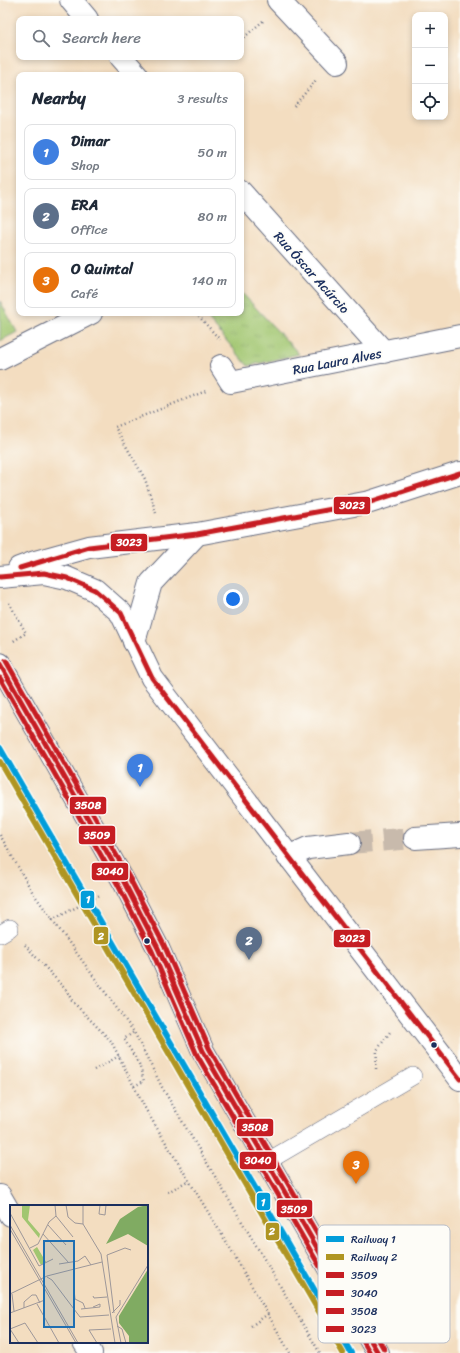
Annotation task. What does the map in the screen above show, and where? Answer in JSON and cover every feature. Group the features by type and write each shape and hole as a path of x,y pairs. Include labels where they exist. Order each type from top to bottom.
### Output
{"street":[{"path":"71,0 84,16"},
{"path":"278,0 336,61"},
{"path":"124,60 134,72"},
{"name":"Rua Óscar Acúrcio","path":"244,195 384,352"},
{"path":"0,359 85,316"},
{"name":"Rua Laura Alves","path":"226,374 384,352 460,336"},
{"path":"0,576 35,562 89,547 196,534 370,502 460,473"},
{"path":"134,642 151,583 196,534"},
{"path":"0,576 44,573 67,578 95,590 121,613 152,678 460,1079"},
{"path":"0,664 124,882 158,948 203,1051 318,1248"},
{"path":"415,838 460,834"},
{"path":"288,857 308,848 349,843"},
{"path":"0,1196 10,1213"},
{"path":"85,1343 91,1353"},
{"path":"372,1343 378,1353"}],"lane":[{"path":"268,1161 413,1076"}],"path":[{"path":"294,106 336,61"},
{"path":"158,519 145,479 115,427 226,374"},
{"path":"7,599 26,633 10,644"},
{"path":"0,836 33,894 134,1032 163,1089 320,1353"},
{"path":"52,920 124,882"},
{"path":"5,931 66,990 73,1002 111,1041 146,1110 189,1180 290,1353"},
{"path":"378,1050 390,1031 394,1037"},
{"path":"134,1032 124,1040 139,1064 144,1081 134,1086"},
{"path":"94,1070 119,1056"},
{"path":"168,1192 189,1180"},
{"path":"251,1326 268,1314"}],"green space":[{"path":"244,295 299,354 248,366 206,316 244,316"},
{"path":"0,301 17,332 0,341"}],"tunnel":[{"path":"349,843 415,838"}],"rail line":[{"name":"1","path":"0,748 318,1296"},
{"name":"2","path":"0,762 318,1310"},
{"name":"2","path":"337,1343 343,1353"},
{"name":"1","path":"345,1343 351,1353"}],"transit line":[{"name":"3023","path":"20,568 89,547 197,534 370,502 460,473"},
{"name":"3023","path":"0,577 44,573 67,578 95,590 121,613 152,678 460,1079"},
{"name":"3508","path":"6,661 130,879 164,945 209,1048 318,1235"},
{"name":"3509","path":"0,664 124,882 158,948 203,1051 318,1249"},
{"name":"3040","path":"0,678 118,885 152,951 197,1055 318,1263"},
{"name":"3040","path":"364,1343 370,1353"},
{"name":"3509","path":"372,1343 378,1353"},
{"name":"3508","path":"381,1343 384,1349"}],"place":[{"name":"Dimar","path":"140,787"},
{"name":"ERA","path":"249,960"},
{"name":"O Quintal","path":"356,1184"}]}
